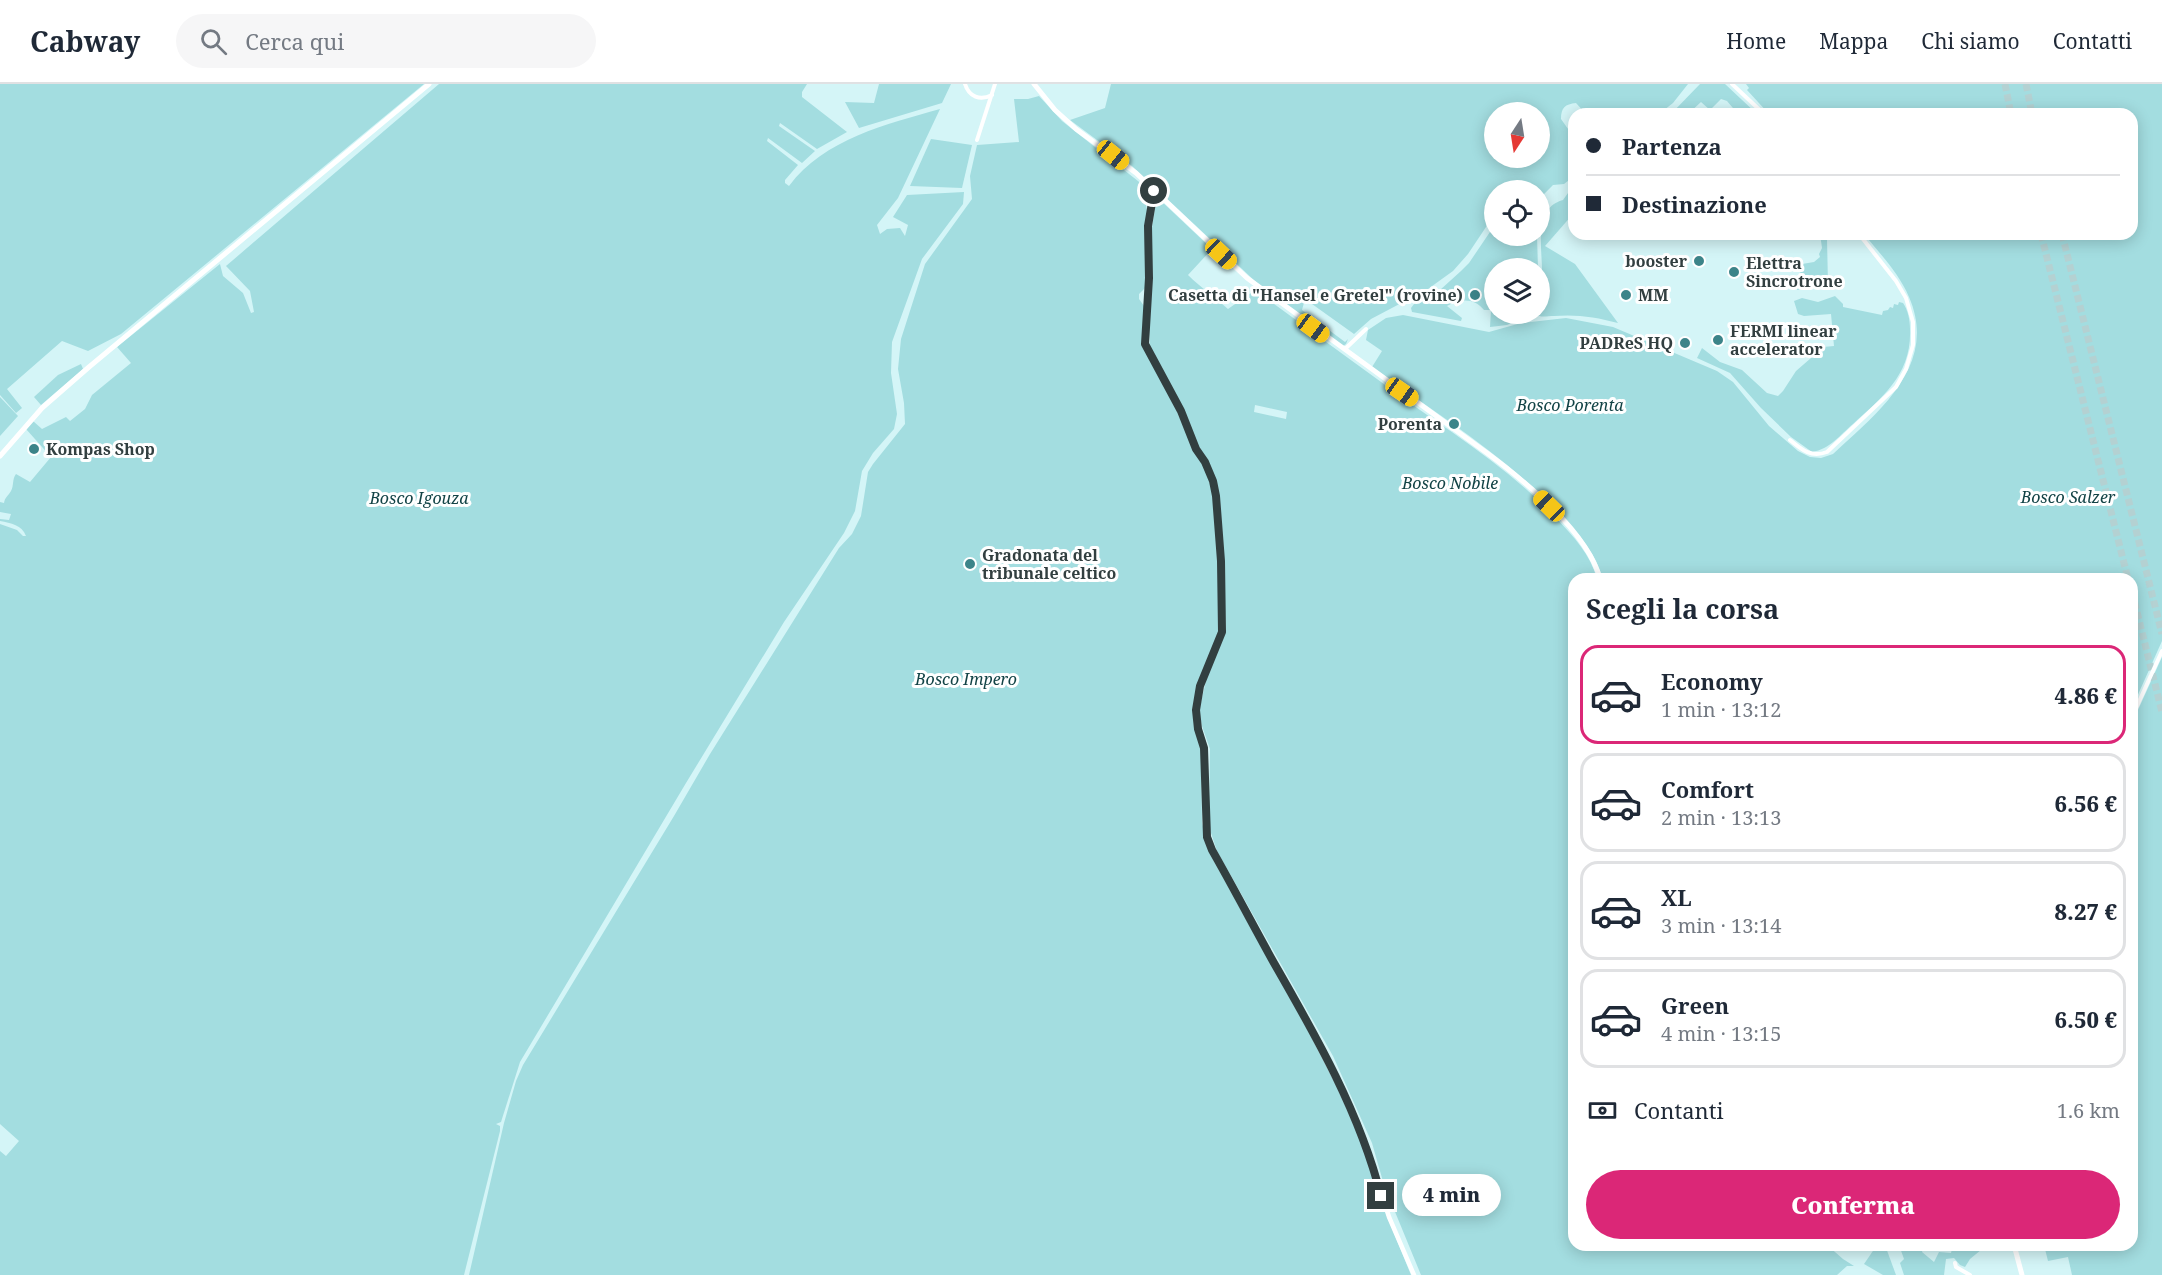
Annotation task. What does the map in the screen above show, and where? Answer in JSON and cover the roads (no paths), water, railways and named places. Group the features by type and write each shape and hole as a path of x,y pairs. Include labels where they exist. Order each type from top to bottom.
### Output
{"main road":[{"path":"0,456 24,426 89,367 429,84"},
{"path":"1034,84 1055,110 1076,129 1113,155 1247,278 1344,351 1487,453 1532,489 1586,547 1598,573"},
{"path":"2016,1251 2022,1275"}],"street":[{"path":"965,84 969,92 979,98 992,95"},
{"path":"977,140 995,84"},
{"path":"1732,84 1758,108"},
{"path":"1154,191 1148,226 1149,278 1145,344 1181,411 1196,449 1205,462 1216,496 1221,561 1222,632 1200,686 1196,710 1198,729 1204,748 1207,837 1212,850 1287,984 1350,1108 1387,1210 1414,1275"},
{"path":"1790,440 1810,454 1818,455 1827,452 1891,394 1910,360 1913,335 1908,305 1896,281 1863,240"},
{"path":"1344,351 1366,329"},
{"path":"2138,704 2162,651"},
{"path":"1955,1263 1956,1267 1970,1275"}],"tunnel":[{"path":"2005,84 2010,108"},
{"path":"2026,84 2031,108"},
{"path":"2043,240 2126,573"},
{"path":"2064,240 2162,634"},
{"path":"2138,616 2162,712"}],"place":[{"name":"booster","path":"1699,261"},
{"name":"Elettra Sincrotrone","path":"1734,272"},
{"name":"Casetta di \"Hansel e Gretel\" (rovine)","path":"1475,295"},
{"name":"MM","path":"1626,295"},
{"name":"FERMI linear accelerator","path":"1718,340"},
{"name":"PADReS HQ","path":"1685,343"},
{"name":"Porenta","path":"1454,424"},
{"name":"Kompas Shop","path":"34,449"},
{"name":"Gradonata del tribunale celtico","path":"970,564"}],"park label":[{"name":"Bosco Porenta","path":"1570,405"},
{"name":"Bosco Nobile","path":"1450,483"},
{"name":"Bosco Salzer","path":"2068,497"},
{"name":"Bosco Igouza","path":"419,498"},
{"name":"Bosco Impero","path":"966,679"}]}
